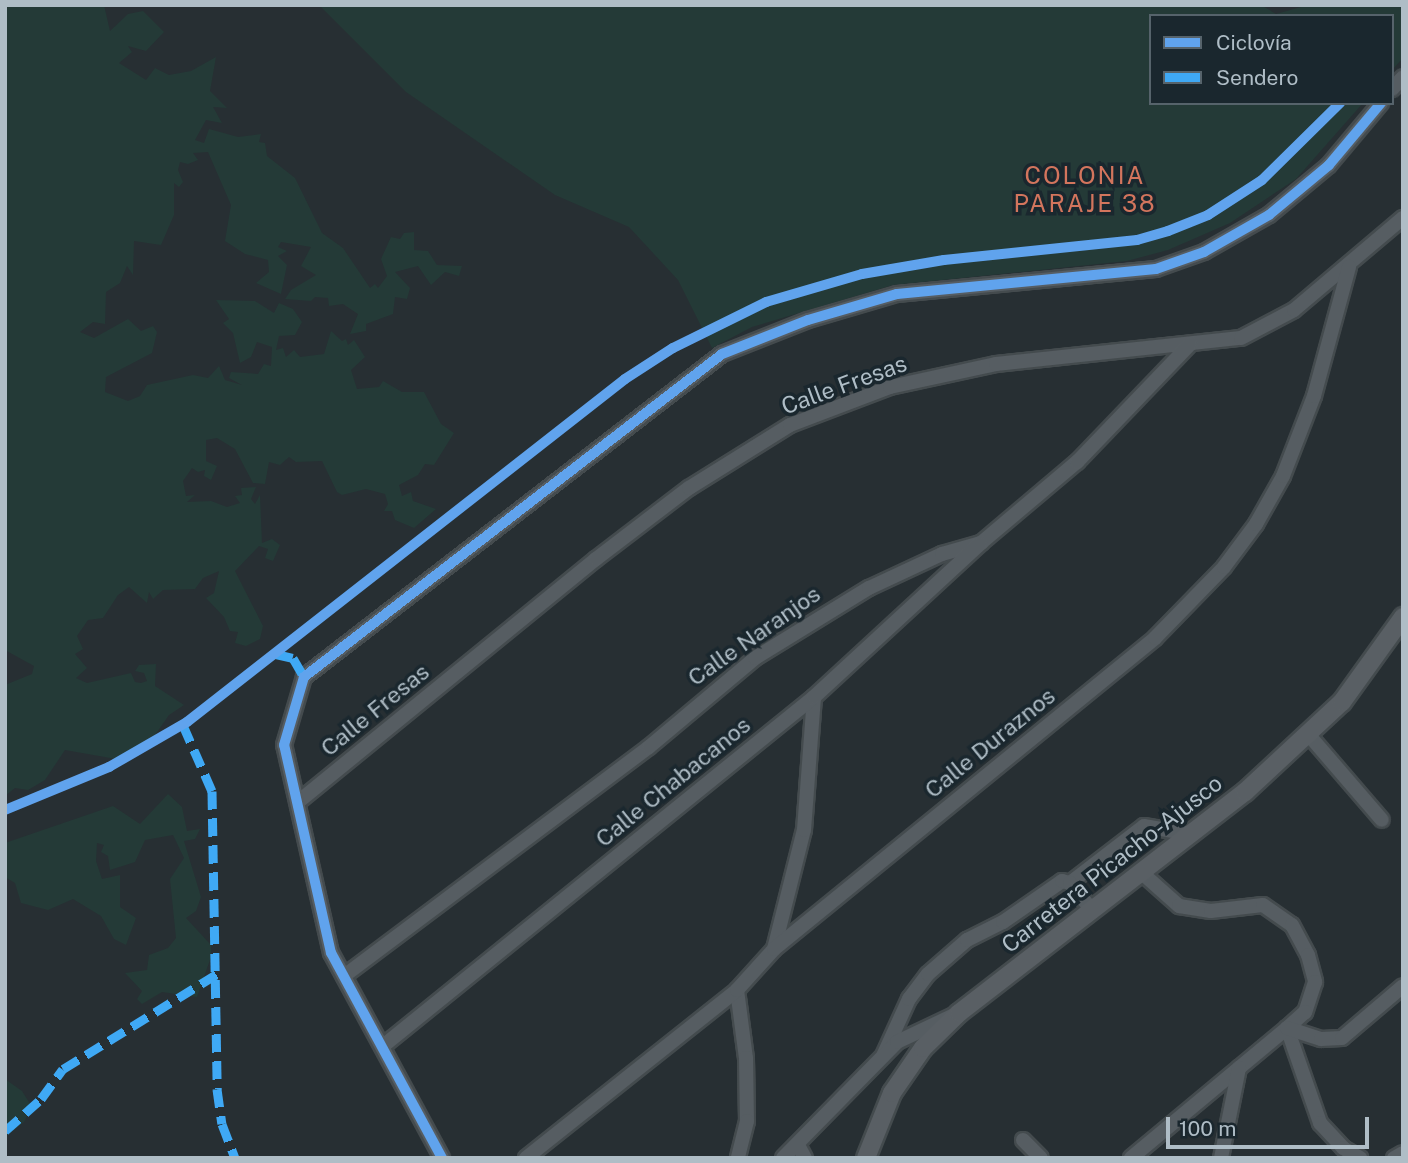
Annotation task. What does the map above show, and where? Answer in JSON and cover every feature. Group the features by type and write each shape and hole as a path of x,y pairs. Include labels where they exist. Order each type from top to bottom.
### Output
{"main road":[{"name":"Carretera Picacho-Ajusco","path":"866,1158 881,1117 906,1071 959,1013 1190,835 1308,734 1342,702 1403,617"}],"street":[{"path":"442,1158 331,953 284,745 304,677 722,354 808,320 897,295 1156,269 1204,252 1269,215 1329,165 1379,105"},
{"name":"Calle Fresas","path":"298,802 596,559 689,488 790,425 890,387 996,364 1241,338 1294,310 1349,267 1403,218"},
{"name":"Calle Duraznos","path":"526,1158 737,990 774,949 1154,638 1224,566 1256,524 1283,476 1314,396 1349,267"},
{"name":"Calle Naranjos","path":"344,976 649,747 755,658 869,588 942,554 981,543 1077,463 1190,344"},
{"name":"Calle Chabacanos","path":"383,1046 814,697 981,543"},
{"path":"774,949 804,830 814,697"},
{"path":"1308,734 1382,820"},
{"path":"883,1056 909,999 929,974 967,940 1019,912 1055,883 1070,883 1143,826 1190,835"},
{"path":"1131,1158 1306,1012 1315,982 1308,955 1292,925 1263,905 1211,911 1179,906 1142,873"},
{"path":"1070,883 1093,911"},
{"path":"1287,1028 1321,1039 1342,1038 1403,985"},
{"path":"737,990 746,1058 747,1121 738,1158"},
{"path":"783,1158 802,1151 883,1056 911,1032 959,1013"},
{"path":"1287,1028 1320,1123 1343,1148 1360,1158"},
{"path":"1221,1158 1239,1068"},
{"path":"1023,1140 1041,1158"},
{"path":"1394,1158 1403,1153"}],"green space":[{"path":"5,5 104,5 110,31 128,14 143,11 164,32 146,51 128,46 132,52 119,63 146,80 155,68 169,75 191,71 216,57 210,91 227,108 213,107 222,123 206,120 195,140 204,143 209,129 238,137 261,134 259,142 265,143 267,156 295,178 322,233 343,248 370,288 375,284 378,288 387,276 381,259 391,237 400,239 404,233 414,232 414,250 428,251 437,265 462,266 459,276 445,272 431,285 418,266 395,272 410,288 407,299 395,297 393,314 366,324 366,331 350,334 358,314 343,304 329,306 328,298 315,297 311,301 285,299 291,290 316,275 301,266 311,247 281,242 278,247 287,251 278,256 287,265 281,294 256,283 269,272 268,260 245,254 225,241 231,205 208,152 193,153 198,160 188,164 180,162 178,170 183,182 179,187 174,183 174,215 161,245 134,241 133,275 127,266 120,283 106,292 105,324 93,322 80,332 94,338 128,319 141,331 153,326 157,332 152,353 106,377 105,392 128,401 140,396 147,385 193,375 208,378 219,366 225,380 242,385 229,378 231,372 258,374 264,364 271,366 272,347 257,342 251,357 240,363 233,333 223,323 229,319 216,300 255,301 274,313 279,303 293,309 302,322 295,335 279,336 276,350 283,348 286,357 294,350 300,357 324,354 331,331 342,341 346,339 348,345 354,340 365,357 351,370 357,389 379,387 383,381 402,392 424,392 441,424 454,433 434,465 425,464 418,475 399,485 402,496 411,492 413,501 436,509 414,528 395,520 392,511 384,511 388,504 385,494 366,489 342,495 337,492 322,461 296,462 289,457 280,465 269,462 265,484 253,483 235,449 217,438 206,440 206,461 217,466 211,480 204,476 205,470 198,472 192,468 183,481 186,496 195,495 187,502 211,501 227,507 240,503 235,496 242,495 241,488 256,487 251,499 255,504 260,495 262,543 272,539 280,545 273,561 265,558 268,549 259,546 235,571 263,626 260,639 246,646 235,643 238,632 230,631 224,617 206,598 214,593 219,571 203,578 195,589 163,590 153,599 149,592 147,603 129,587 118,595 103,618 88,620 77,636 83,649 75,654 87,668 76,678 87,683 131,673 135,682 141,683 147,681 144,673 135,671 139,665 156,664 155,686 184,705 169,715 155,735 116,759 65,750 45,780 28,790 15,788 5,796 5,685 32,674 34,666 5,650"},
{"path":"319,5 1261,5 1276,14 1149,14 1149,105 1361,105 1296,179 1230,223 1168,250 1127,261 893,285 752,327 712,348 678,280 629,227 555,195 406,92"},
{"path":"1308,5 1403,5 1403,58 1394,68 1394,14 1276,14"},
{"path":"168,794 182,807 187,831 200,829 195,839 184,841 201,897 196,911 186,918 211,945 211,957 197,997 162,992 142,1004 137,999 142,991 125,973 147,970 149,955 168,948 176,938 170,879 184,858 173,835 145,840 135,862 110,870 108,856 101,852 104,845 97,843 96,861 102,879 120,875 120,907 136,918 126,945 114,939 101,916 73,899 48,910 21,903 15,883 5,877 5,843 113,806 140,824"},
{"path":"5,1079 22,1091 32,1107 24,1122 5,1137"}],"marked path":[{"path":"276,654 293,658 304,677"},
{"path":"183,725 212,791 217,1089 222,1124 235,1158"},
{"path":"5,1131 41,1099 63,1069 217,974"}],"cycle path":[{"path":"5,810 109,767 187,722 625,379 673,348 766,302 862,274 944,260 1137,240 1168,231 1208,215 1262,180 1338,105"},
{"path":"442,1158 331,953 284,745 304,677 722,354 808,320 897,294 1156,269 1204,252 1269,215 1329,165 1379,105"}],"district":[{"name":"COLONIA PARAJE 38","path":"1085,190"}]}
